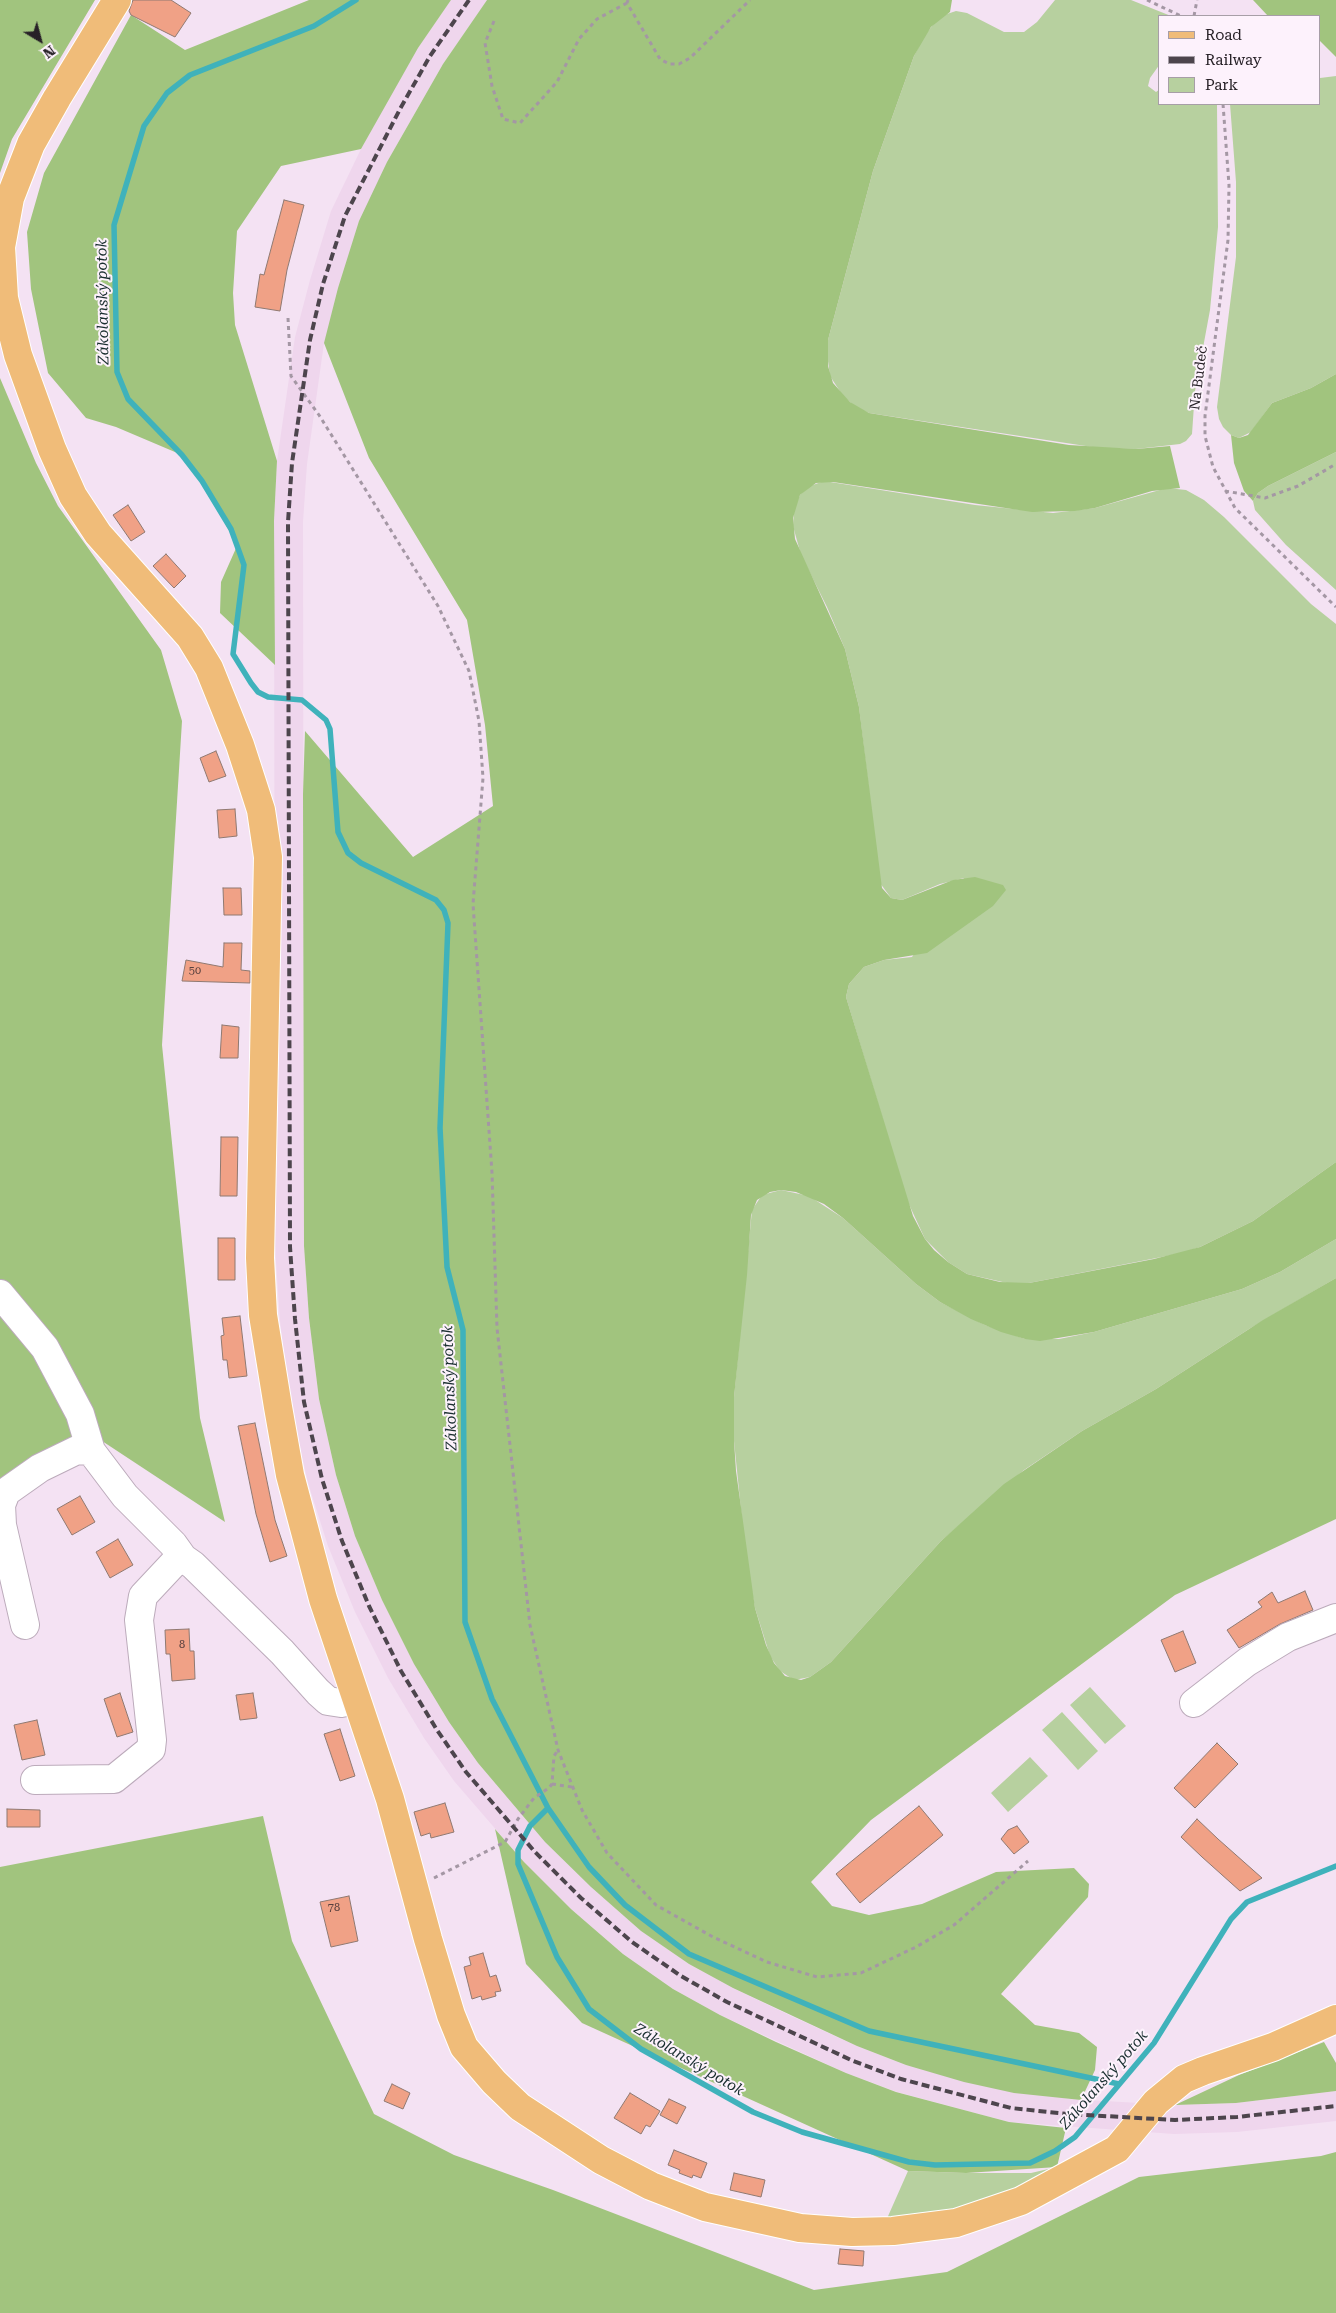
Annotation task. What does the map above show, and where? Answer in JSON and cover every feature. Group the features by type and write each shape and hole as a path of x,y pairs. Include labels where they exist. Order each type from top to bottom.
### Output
{"main road":[{"path":"117,0 31,144 10,198 1,247 4,298 18,355 52,448 73,496 98,534 190,637 209,668 240,745 261,810 268,857 260,1258 263,1314 290,1475 323,1599 390,1799 451,2015 464,2047 494,2082 520,2107 546,2126 601,2160 651,2186 705,2207 800,2228 852,2232 893,2231 956,2223 1021,2200 1117,2149 1156,2102 1184,2079 1273,2048 1336,2019"}],"street":[{"path":"0,1294 45,1348 68,1387 80,1414 91,1451 125,1496 173,1544 183,1558 193,1564 242,1616 282,1652 328,1701 341,1703 356,1700"},
{"path":"25,1625 2,1524 1,1505 6,1492 40,1468 77,1450 91,1451"},
{"path":"35,1780 114,1779 151,1748 152,1740 139,1620 143,1596 173,1564 183,1558"},
{"path":"1194,1703 1247,1662 1288,1637 1336,1618"}],"path":[{"path":"494,20 485,43 492,86 503,119 520,123 557,82 578,39 597,19 628,2 660,59 669,64 679,64 690,58 750,0"},
{"path":"1147,0 1179,15"},
{"path":"1194,15 1197,0"},
{"name":"Na Budeč","path":"1223,105 1229,185 1228,240 1205,416 1205,436 1213,467 1235,508 1336,607"},
{"path":"288,318 290,376 319,415 438,606 469,671 479,722 482,778 473,904 492,1173 497,1328 530,1625 558,1750 582,1810 607,1854 656,1905 714,1937 767,1962 817,1977 861,1973 916,1948 954,1925 1028,1862"},
{"path":"1225,491 1265,498 1298,486 1336,464"},
{"path":"414,1888 502,1846 534,1798 552,1784 554,1756 558,1750"},
{"path":"552,1784 572,1787"}],"shaded area":[{"path":"451,0 487,0 443,64 387,162 324,343 307,464 303,522 304,1246 309,1318 319,1399 336,1475 355,1536 382,1600 414,1664 449,1722 478,1763 545,1842 591,1887 641,1931 689,1964 789,2015 857,2046 906,2065 1069,2099 1175,2105 1236,2103 1336,2091 1336,2121 1237,2132 1174,2134 1009,2122 897,2092 846,2073 720,2015 673,1989 623,1954 571,1909 524,1862 454,1781 424,1738 388,1678 355,1612 328,1546 308,1483 290,1404 280,1321 275,1247 274,521 277,461 295,337 331,211 387,101 418,48"}],"green space":[{"path":"0,0 95,0 12,139 0,173"},
{"path":"309,0 451,0 418,48 361,149 281,166 237,231 233,293 235,325 277,461 274,521 275,665 220,613 221,582 237,546 212,498 182,455 116,427 86,418 48,373 31,289 27,232 44,173 131,15 185,50"},
{"path":"487,0 952,0 950,12 931,27 914,56 873,171 828,340 828,366 833,383 850,402 869,413 1069,445 1136,449 1170,446 1180,488 1152,491 1095,508 1075,511 1032,512 833,482 816,483 800,495 793,518 795,539 845,649 859,707 882,888 891,898 902,900 953,880 975,877 1003,885 1006,890 993,906 927,953 884,960 864,967 849,984 846,997 913,1216 925,1239 934,1250 967,1274 1000,1282 1029,1283 1154,1259 1200,1247 1253,1221 1336,1162 1336,1239 1280,1272 1242,1289 1094,1332 1040,1341 1001,1332 971,1319 940,1302 916,1284 843,1218 824,1204 796,1192 781,1190 770,1192 757,1200 751,1215 747,1275 734,1397 736,1471 755,1608 766,1645 774,1663 785,1676 801,1680 810,1677 831,1662 941,1541 1004,1484 1082,1431 1156,1389 1263,1320 1336,1278 1336,1519 1175,1595 871,1820 811,1882 832,1906 869,1915 922,1904 996,1872 1074,1868 1089,1884 1088,1897 1001,1994 1035,2025 1079,2033 1097,2047 1095,2070 1081,2100 1014,2093 964,2082 906,2065 857,2046 733,1988 689,1964 641,1931 591,1887 545,1842 478,1763 449,1722 414,1664 382,1600 355,1536 336,1475 319,1399 309,1318 304,1246 303,794 305,731 413,857 493,806 485,725 467,620 369,458 324,343 338,288 359,221 387,162 443,64"},
{"path":"1055,0 1131,0 1168,15 1158,15 1158,67 1150,78 1148,86 1156,92 1158,90 1158,105 1217,105 1218,227 1210,310 1195,391 1192,434 1186,441 1180,444 1136,449 1099,448 869,413 857,408 843,396 830,376 827,354 828,340 873,171 914,56 924,36 937,20 944,15 956,11 967,13 1004,32 1024,32 1037,22"},
{"path":"1253,0 1336,0 1336,57 1321,42 1321,15 1267,15"},
{"path":"1336,76 1336,374 1311,388 1272,403 1251,432 1239,438 1231,435 1223,427 1219,419 1217,407 1236,257 1236,182 1230,105 1321,105 1321,78"},
{"path":"1336,374 1336,452 1268,486 1258,493 1253,501 1244,491 1234,463 1231,435 1239,438 1248,435 1272,403 1311,388"},
{"path":"0,378 36,463 58,506 161,650 182,721 162,1045 200,1418 225,1522 96,1437 0,1481"},
{"path":"1336,452 1336,590 1286,545 1255,510 1253,501 1258,493 1268,486"},
{"path":"824,481 975,505 1053,513 1095,508 1167,488 1186,490 1204,500 1224,517 1311,604 1336,624 1336,1162 1253,1221 1200,1247 1182,1253 1029,1283 1007,1283 967,1274 948,1262 925,1239 907,1200 846,997 849,984 864,967 884,960 912,957 964,878 940,884 902,900 891,898 880,883 859,707 845,649 827,607 801,555 793,526 794,509 800,495 810,486"},
{"path":"781,1190 809,1196 843,1218 916,1284 940,1302 985,1325 1025,1339 1059,1339 1094,1332 1242,1289 1280,1272 1336,1239 1336,1278 1249,1329 1156,1389 1082,1431 1024,1470 941,1541 831,1662 810,1677 794,1680 780,1671 770,1656 755,1608 746,1559 734,1441 734,1397 752,1210 762,1195"},
{"path":"1090,1687 1126,1726 1105,1744 1070,1705"},
{"path":"1062,1712 1098,1751 1078,1770 1042,1730"},
{"path":"1030,1757 1048,1776 1008,1812 991,1793"},
{"path":"263,1816 292,1941 374,2114 454,2155 553,2190 814,2290 947,2272 1139,2177 1321,2156 1336,2152 1336,2313 0,2313 0,1867"},
{"path":"495,1829 524,1862 571,1909 623,1954 673,1989 720,2015 776,2042 846,2073 896,2092 1009,2122 1066,2128 1057,2167 966,2173 908,2171 582,2023 526,1964"},
{"path":"1324,2042 1336,2063 1336,2091 1236,2103 1175,2105 1239,2075"},
{"path":"1057,2167 1010,2192 954,2214 885,2223 908,2171 1031,2173"}],"building":[{"path":"133,0 171,0 191,13 175,37 131,15 129,11"},
{"path":"284,200 304,205 287,270 280,311 255,307 260,274 264,275"},
{"path":"128,505 145,532 131,541 113,515"},
{"path":"166,554 186,576 174,588 153,566"},
{"path":"216,751 226,776 209,782 200,758"},
{"path":"235,809 237,836 219,838 217,810"},
{"path":"223,888 241,888 242,915 224,915"},
{"path":"224,943 242,943 241,970 250,971 250,983 182,981 186,960 223,967"},
{"path":"222,1025 239,1027 238,1058 220,1058"},
{"path":"221,1137 238,1137 237,1196 220,1196"},
{"path":"218,1238 235,1238 235,1280 218,1280"},
{"path":"240,1316 247,1376 229,1378 227,1360 223,1360 221,1336 224,1335 222,1318"},
{"path":"255,1423 275,1520 287,1556 270,1562 256,1514 238,1426"},
{"path":"80,1496 95,1522 72,1535 57,1509"},
{"path":"118,1539 133,1565 110,1578 96,1552"},
{"path":"1305,1591 1313,1610 1280,1624 1239,1648 1227,1630 1262,1607 1258,1602 1272,1592 1278,1603"},
{"path":"189,1629 190,1651 194,1651 195,1679 172,1681 170,1654 166,1654 165,1630"},
{"path":"1183,1631 1196,1663 1175,1672 1161,1640"},
{"path":"120,1693 133,1732 117,1737 104,1699"},
{"path":"253,1693 257,1718 240,1720 236,1695"},
{"path":"37,1720 45,1755 22,1760 14,1725"},
{"path":"340,1729 355,1776 340,1781 324,1734"},
{"path":"1217,1743 1238,1764 1195,1808 1174,1788"},
{"path":"445,1803 454,1832 431,1838 430,1833 421,1836 414,1812"},
{"path":"919,1806 943,1835 860,1903 836,1874"},
{"path":"7,1809 40,1810 40,1827 7,1827"},
{"path":"1197,1819 1262,1878 1240,1891 1202,1857 1181,1837"},
{"path":"1017,1826 1029,1842 1014,1854 1001,1839 1008,1830"},
{"path":"349,1896 358,1941 331,1947 320,1902"},
{"path":"483,1953 490,1977 496,1975 501,1991 495,1992 496,1996 482,2000 481,1996 472,1999 464,1967 471,1965 469,1957"},
{"path":"392,2084 410,2093 403,2109 384,2101"},
{"path":"630,2093 660,2111 650,2127 646,2125 641,2134 614,2118"},
{"path":"669,2099 686,2107 677,2124 660,2115"},
{"path":"674,2150 707,2163 701,2178 693,2175 692,2178 679,2173 680,2170 668,2165"},
{"path":"734,2173 765,2180 761,2197 730,2190"},
{"path":"840,2249 864,2251 863,2266 838,2264"}],"waterway":[{"name":"Zákolanský potok","path":"356,0 314,26 190,75 167,93 144,126 114,225 117,372 128,399 182,455 202,481 231,529 244,565 233,654 258,692 268,697 302,700 326,720 330,729 338,832 348,853 361,863 436,900 444,910 448,923 440,1128 447,1267 463,1330 465,1622 492,1699 548,1808 530,1826 518,1850 518,1864 557,1957 589,2009 641,2049 753,2112 802,2132 909,2162 935,2165 1030,2163 1055,2151 1075,2137 1154,2043 1231,1919 1247,1902 1336,1866"},
{"path":"548,1808 589,1867 625,1905 689,1954 869,2031 1119,2084"}],"railway":[{"path":"469,0 430,56 400,109 345,216 323,284 310,340 292,463 288,522 290,1247 304,1402 322,1479 342,1541 369,1606 401,1671 437,1730 466,1772 535,1852 581,1898 632,1942 681,1976 727,2002 851,2060 901,2079 1011,2108 1068,2114 1175,2120 1237,2117 1336,2106"}]}
